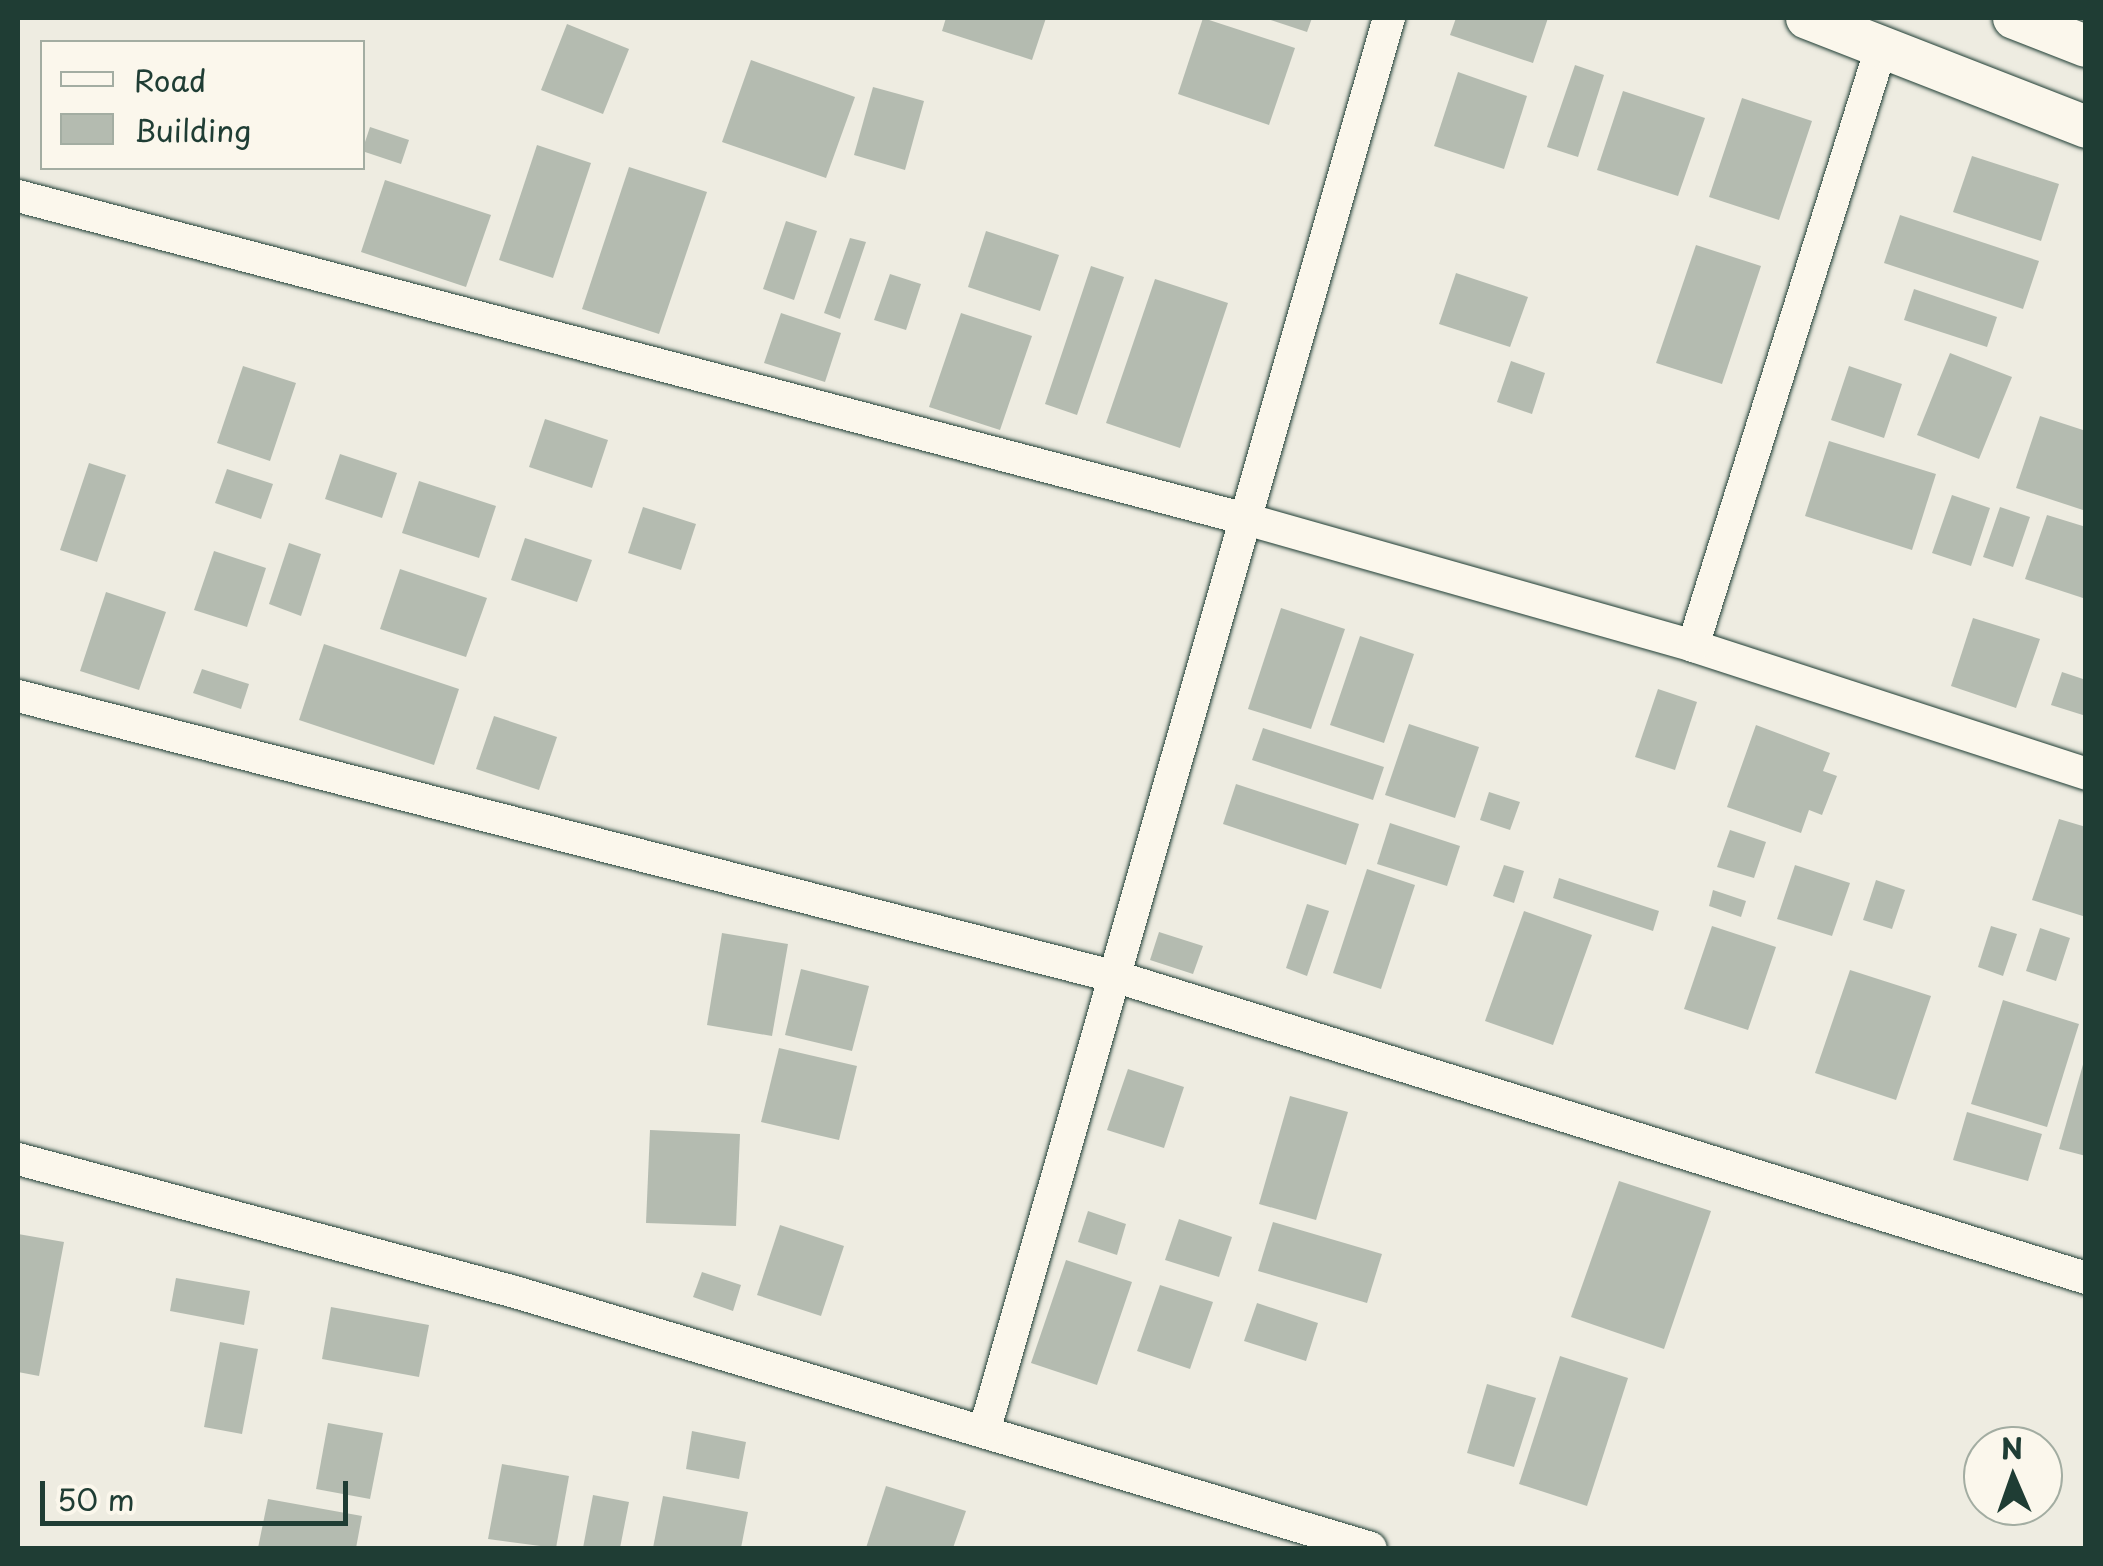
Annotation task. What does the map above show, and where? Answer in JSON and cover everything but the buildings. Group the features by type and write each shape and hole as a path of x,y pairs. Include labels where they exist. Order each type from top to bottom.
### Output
{"street":[{"path":"984,1432 1120,978 1242,518 1389,18"},
{"path":"1807,18 1880,51 2086,127"},
{"path":"2014,18 2086,46"},
{"path":"1694,646 1880,51"},
{"path":"18,196 1242,518 1694,646 2086,774"},
{"path":"18,696 1120,978 2086,1278"},
{"path":"18,1160 515,1292 1371,1548"}]}
